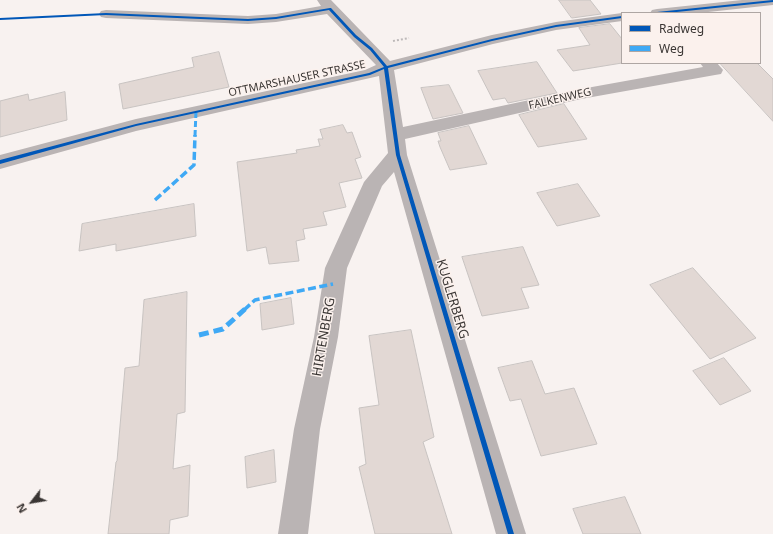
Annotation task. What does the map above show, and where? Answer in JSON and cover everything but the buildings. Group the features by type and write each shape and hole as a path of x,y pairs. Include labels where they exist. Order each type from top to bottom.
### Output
{"street":[{"path":"668,12 773,1"},
{"path":"106,14 248,20 276,18 327,4 355,36 372,49 386,67"},
{"name":"OTTMARSHAUSER STRASSE","path":"0,162 136,125 370,74 386,67 492,40 556,26 621,17"},
{"name":"FALKENWEG","path":"397,145 581,94 715,70 709,64"},
{"name":"KUGLERBERG","path":"386,67 397,145 511,534"},
{"name":"HIRTENBERG","path":"293,534 307,429 326,337 336,268 374,182 397,145"}],"marked path":[{"path":"155,200 194,165 196,111"},
{"path":"199,335 223,329 255,300 333,284"}],"cycle path":[{"path":"667,12 773,1"},
{"path":"0,19 106,14 248,20 276,18 330,9 355,36 371,49 386,67"},
{"path":"0,162 136,125 370,74 386,67 492,40 556,26 621,17"},
{"path":"386,67 398,155 511,534"}]}
